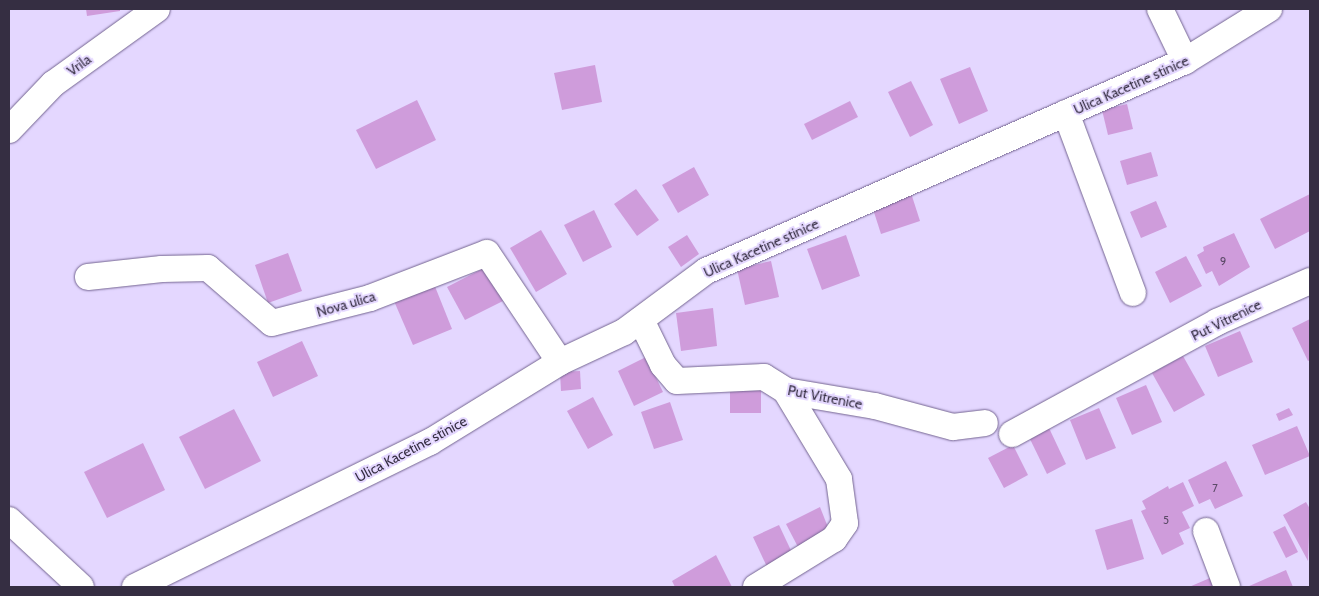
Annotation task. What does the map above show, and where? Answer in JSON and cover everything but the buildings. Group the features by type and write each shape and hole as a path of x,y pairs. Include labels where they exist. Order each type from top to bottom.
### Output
{"street":[{"name":"Vrila","path":"9,130 53,84 157,9"},
{"path":"1160,9 1185,61"},
{"name":"Ulica Kacetine stinice","path":"135,587 430,442 560,362 624,332 706,271 1185,61 1269,9"},
{"path":"1066,113 1133,293"},
{"name":"Nova ulica","path":"88,277 162,269 208,268 272,323 370,298 488,253 560,362"},
{"name":"Put Vitrenice","path":"1012,434 1217,322 1310,281"},
{"name":"Put Vitrenice","path":"641,320 663,365 677,381 764,377 786,391 875,406 953,428 984,424"},
{"path":"756,587 834,539 845,523 839,479 786,391"},
{"path":"9,520 81,587"},
{"path":"1206,531 1227,587"}]}
